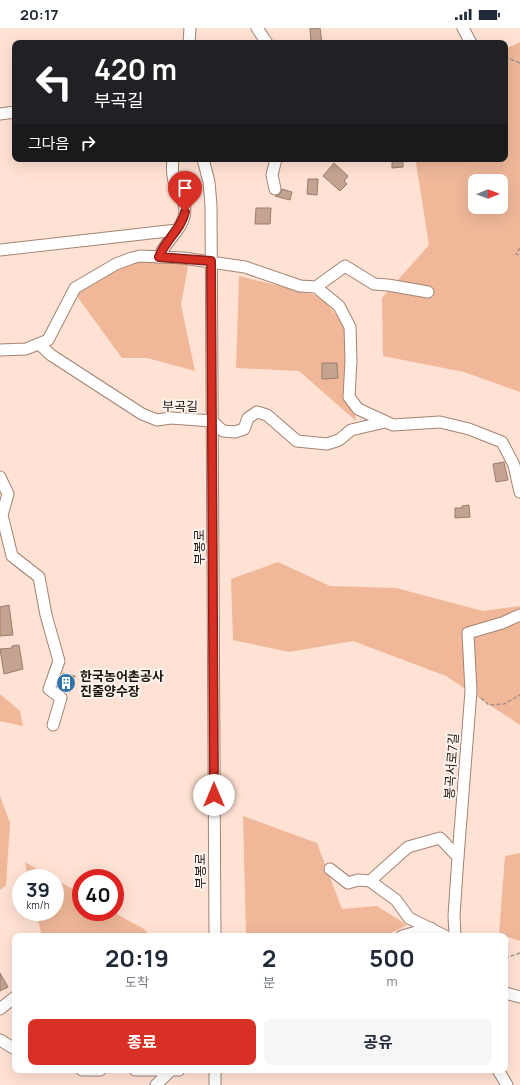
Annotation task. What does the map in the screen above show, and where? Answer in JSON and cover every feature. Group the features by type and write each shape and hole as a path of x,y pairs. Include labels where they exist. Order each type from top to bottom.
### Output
{"street":[{"path":"189,40 190,28"},
{"path":"257,28 265,40"},
{"path":"463,28 469,40"},
{"path":"0,114 12,112"},
{"path":"159,257 165,245 177,230 184,216 185,208 173,176 173,162"},
{"name":"부봉로","path":"204,162 209,182 211,205 215,933"},
{"path":"274,189 272,176 275,162"},
{"path":"0,250 177,230"},
{"path":"0,350 26,348 48,340 75,288 116,264 140,256 211,261 245,267 300,286 316,287 345,266 374,284 428,292"},
{"name":"부곡길","path":"316,287 339,306 350,327 351,360 349,397 358,409 392,425 440,422 469,429 502,442 514,465 520,492"},
{"name":"부곡길","path":"39,344 51,355 142,414 157,420 171,418 212,421 223,431 236,432 244,429 248,418 257,412 268,415 297,441 327,444 339,440 351,430 385,422"},
{"path":"0,477 8,494 2,515 12,556 39,577 46,615 59,661 48,689 61,698 53,725"},
{"name":"봉곡서로7길","path":"455,933 454,916 471,691 468,633 502,623 520,615"},
{"path":"370,881 408,847 440,838 458,857"},
{"path":"330,869 348,883 358,880 370,881 396,900 409,918 440,933"},
{"path":"413,933 431,928"},
{"path":"508,994 520,997"},
{"path":"0,1009 12,999"},
{"path":"0,1040 12,1047"},
{"path":"156,1085 171,1073"},
{"path":"215,1073 215,1085"},
{"path":"500,1073 507,1085"}],"path":[{"path":"508,58 520,63"},
{"path":"520,248 516,254 520,255"},
{"path":"471,691 489,705 504,704 520,695"},
{"path":"508,957 520,953"}],"shaded area":[{"path":"520,42 520,392 464,372 383,356 382,298 429,245 416,162 508,162 508,48"},
{"path":"141,259 189,260 181,305 195,371 147,358 122,358 76,295 96,279"},
{"path":"239,276 320,296 344,324 348,354 349,405 355,414 356,421 299,371 236,368"},
{"path":"278,562 330,586 396,588 483,611 520,606 520,725 446,676 353,641 289,652 233,640 231,579"},
{"path":"0,694 20,711 23,726 0,721"},
{"path":"0,796 10,823 6,885 0,890"},
{"path":"243,816 317,843 342,909 377,906 407,925 391,933 246,933"},
{"path":"520,853 520,941 508,937 508,933 499,933 505,856"},
{"path":"25,862 37,869 26,869"},
{"path":"64,884 72,889 72,921 124,921 124,918 144,929 147,933 41,933 38,921 64,921"}],"building":[{"path":"310,28 320,28 322,40 311,40"},
{"path":"392,162 403,162 403,167 392,168"},
{"path":"334,163 348,176 344,181 347,184 340,191 323,176"},
{"path":"308,179 318,179 317,195 307,194"},
{"path":"282,189 292,192 290,200 275,196 280,194"},
{"path":"256,208 271,208 270,224 255,224"},
{"path":"322,363 337,363 338,378 322,379"},
{"path":"504,462 508,480 496,482 493,464"},
{"path":"469,505 470,517 455,518 455,508 462,508 462,506"},
{"path":"9,605 13,635 0,636 0,607"},
{"path":"19,645 23,669 4,674 0,649 12,648 12,646"},
{"name":"한국농어촌공사 진줄양수장","path":"63,673 75,676 70,692 62,690 58,687"},
{"path":"0,973 8,987 0,991"}],"place":[{"name":"한국농어촌공사 진줄양수장","path":"66,683"}],"route":[{"path":"185,212 177,230 165,245 159,257 211,261 214,795"}]}
